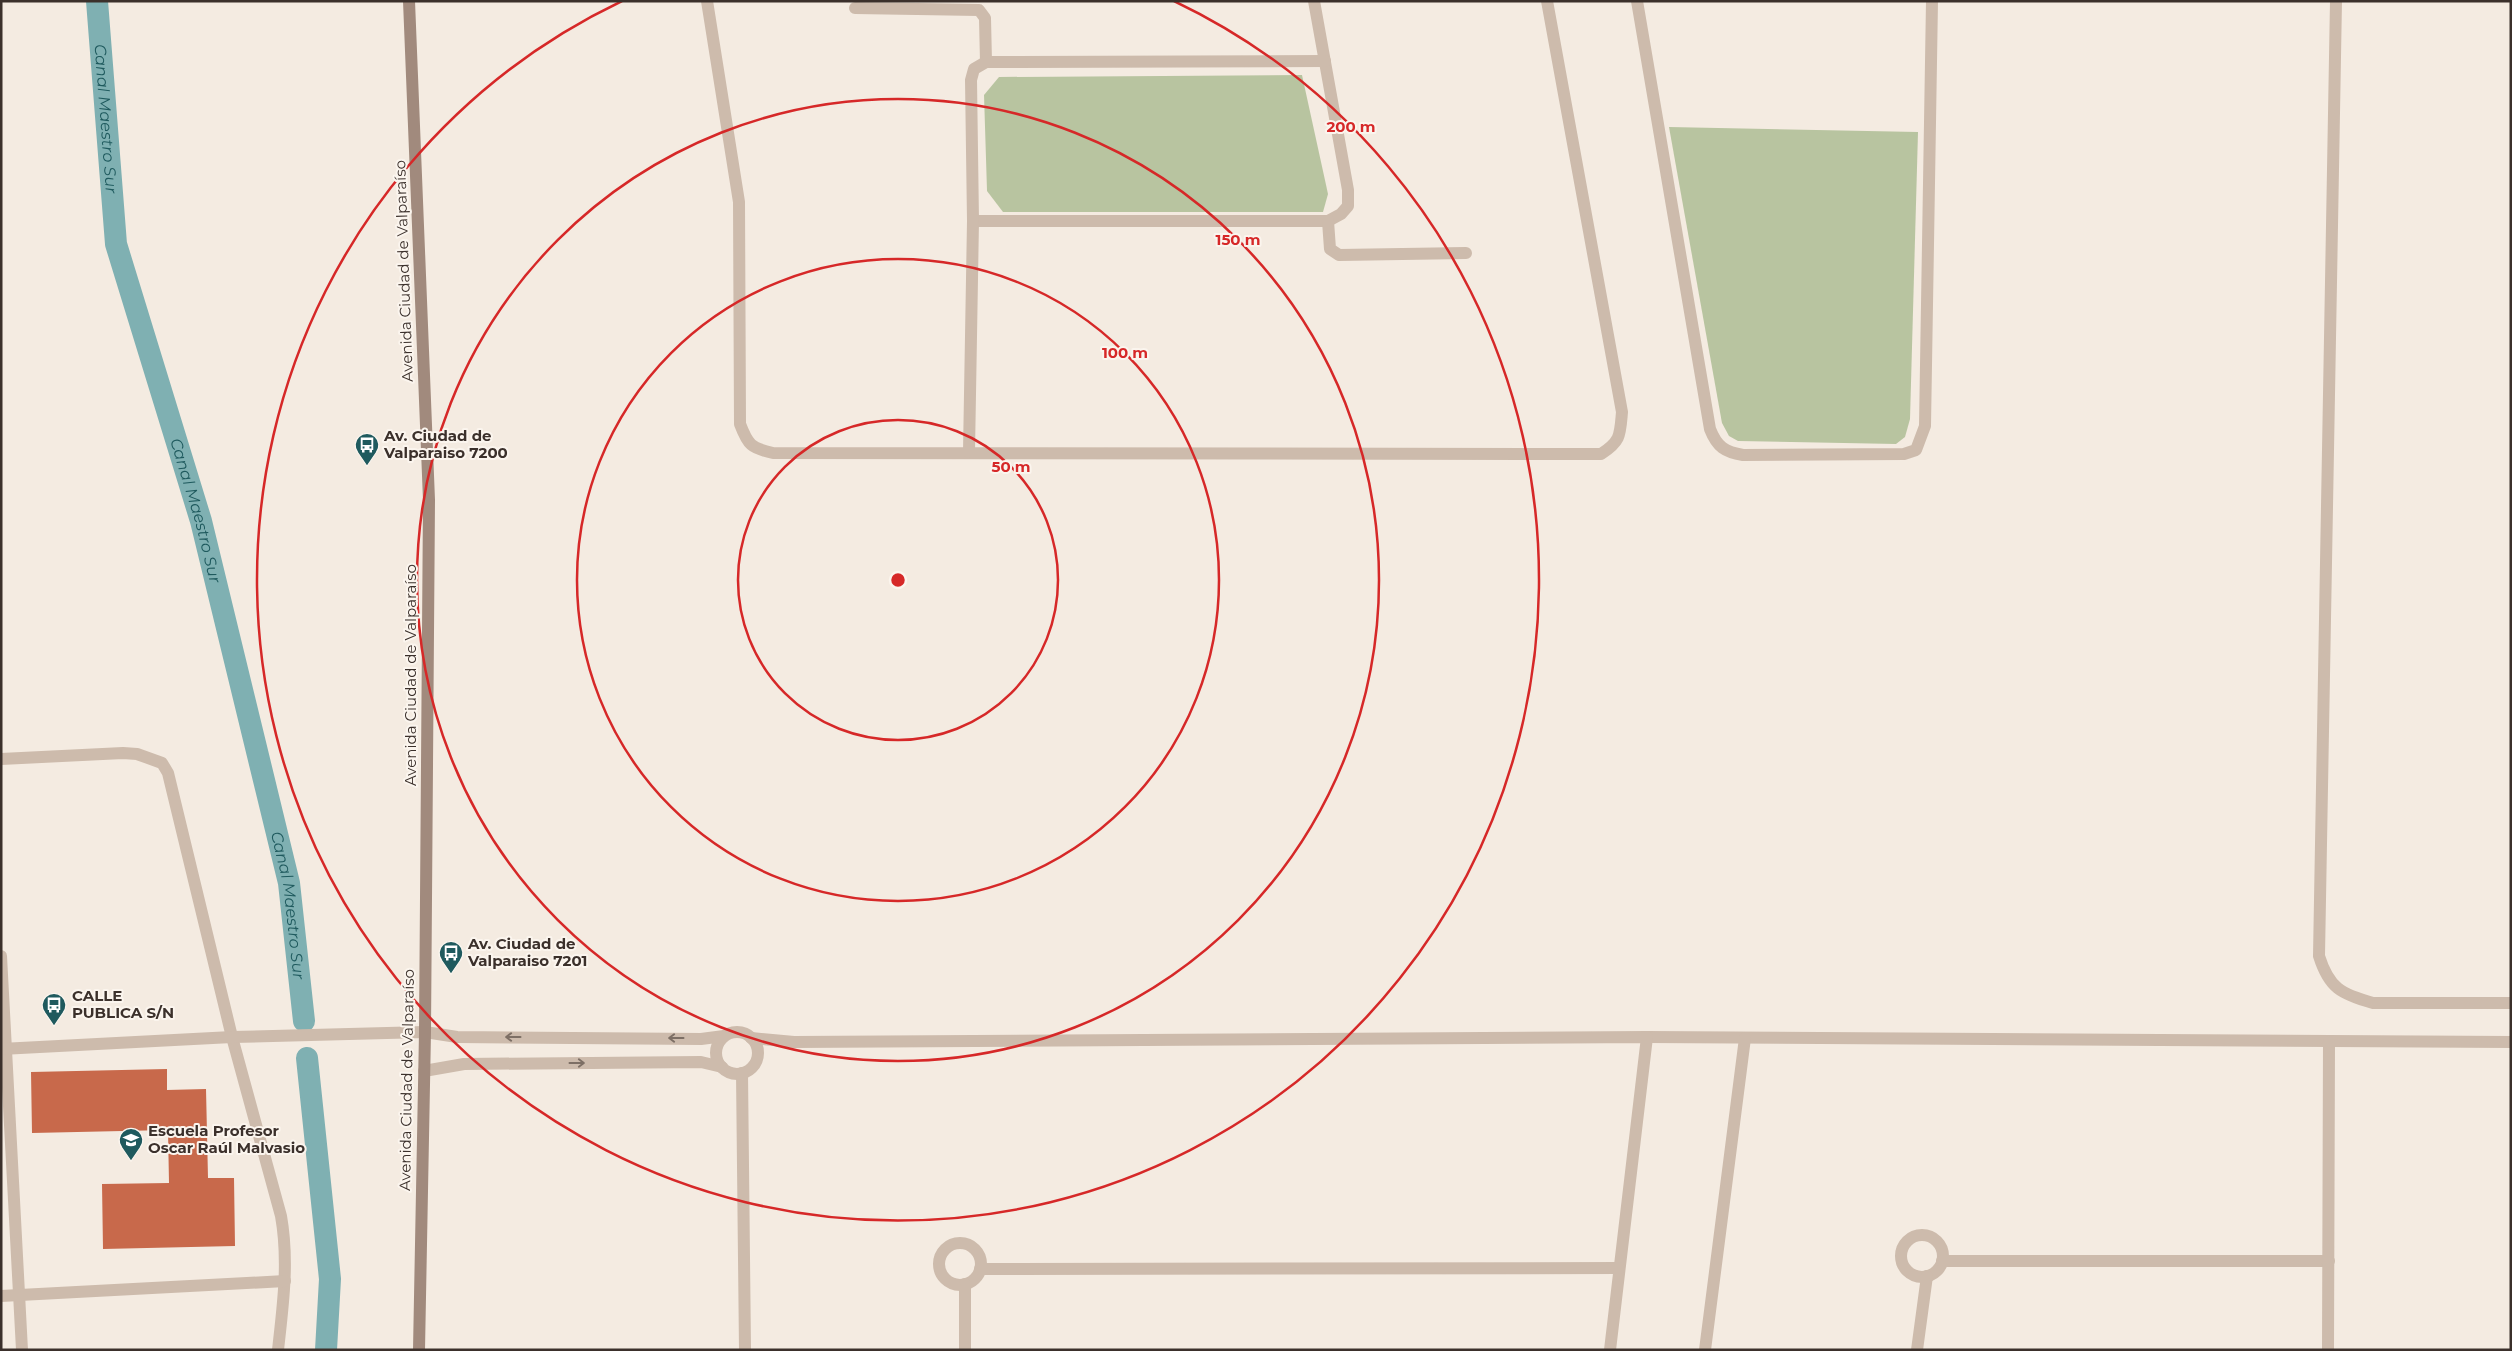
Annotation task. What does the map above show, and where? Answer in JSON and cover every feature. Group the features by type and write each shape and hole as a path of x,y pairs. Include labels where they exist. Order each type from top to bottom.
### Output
{"main road":[{"name":"Avenida Ciudad de Valparaíso","path":"409,1 429,500 425,1032 419,1350"}],"street":[{"path":"707,1 736,171 739,202 740,424 747,443 758,449 773,453 1601,454 1615,445 1620,430 1622,412 1547,1"},
{"path":"973,221 1328,221 1341,214 1348,206 1348,190 1314,1"},
{"path":"1637,1 1710,429 1716,443 1728,453 1743,455 1904,454 1916,450 1922,437 1925,426 1932,1"},
{"path":"2336,1 2319,956 2325,975 2336,987 2352,997 2372,1003 2511,1003"},
{"path":"855,8 980,10 985,18 986,62"},
{"path":"969,452 973,221 971,80 974,69 986,62 1325,61"},
{"path":"1328,221 1330,249 1339,255 1466,253"},
{"path":"1,759 122,753 137,754 162,763 168,773 232,1037 281,1216 285,1239 285,1281 278,1350"},
{"path":"1,956 4,1049 22,1350"},
{"path":"4,1049 232,1037 425,1032 457,1037 702,1039 738,1032 751,1038 794,1042 1647,1037 2511,1042"},
{"path":"724,1036 719,1041 716,1055 722,1067 728,1072 742,1073 769,1050 794,1042"},
{"path":"1610,1350 1647,1037"},
{"path":"751,1038 758,1050 755,1063"},
{"path":"1705,1350 1745,1038"},
{"path":"2328,1350 2329,1042"},
{"path":"424,1071 474,1064 701,1062 722,1067"},
{"path":"742,1073 745,1350"},
{"path":"1916,1236 1930,1237 1941,1247 1942,1261 1937,1271 1927,1276 1913,1275 1903,1265 1902,1251 1905,1244 1916,1236"},
{"path":"961,1243 975,1248 981,1262 980,1269 975,1278 965,1284 951,1283 941,1273 940,1259 948,1247 961,1243"},
{"path":"1942,1261 2328,1261"},
{"path":"980,1269 1619,1268"},
{"path":"1917,1350 1927,1276"},
{"path":"1,1296 285,1281"},
{"path":"965,1284 965,1350"}],"green space":[{"path":"1302,75 1328,194 1323,212 1003,212 987,191 984,95 999,77"},
{"path":"1669,127 1918,132 1910,419 1905,437 1896,444 1738,441 1729,436 1722,423"}],"building":[{"path":"167,1069 167,1090 206,1089 208,1178 234,1178 235,1246 103,1249 102,1184 169,1183 168,1130 32,1133 31,1072"}],"waterway":[{"name":"Canal Maestro Sur","path":"97,1 116,244 201,521 289,883 304,1021"},
{"name":"Canal Maestro Sur","path":"307,1058 330,1279 326,1350"}],"place":[{"name":"Av. Ciudad de Valparaiso 7200","path":"367,466"},
{"name":"Av. Ciudad de Valparaiso 7201","path":"451,974"},
{"name":"CALLE PUBLICA S/N","path":"54,1026"},
{"name":"Escuela Profesor Oscar Raúl Malvasio","path":"131,1161"}]}
